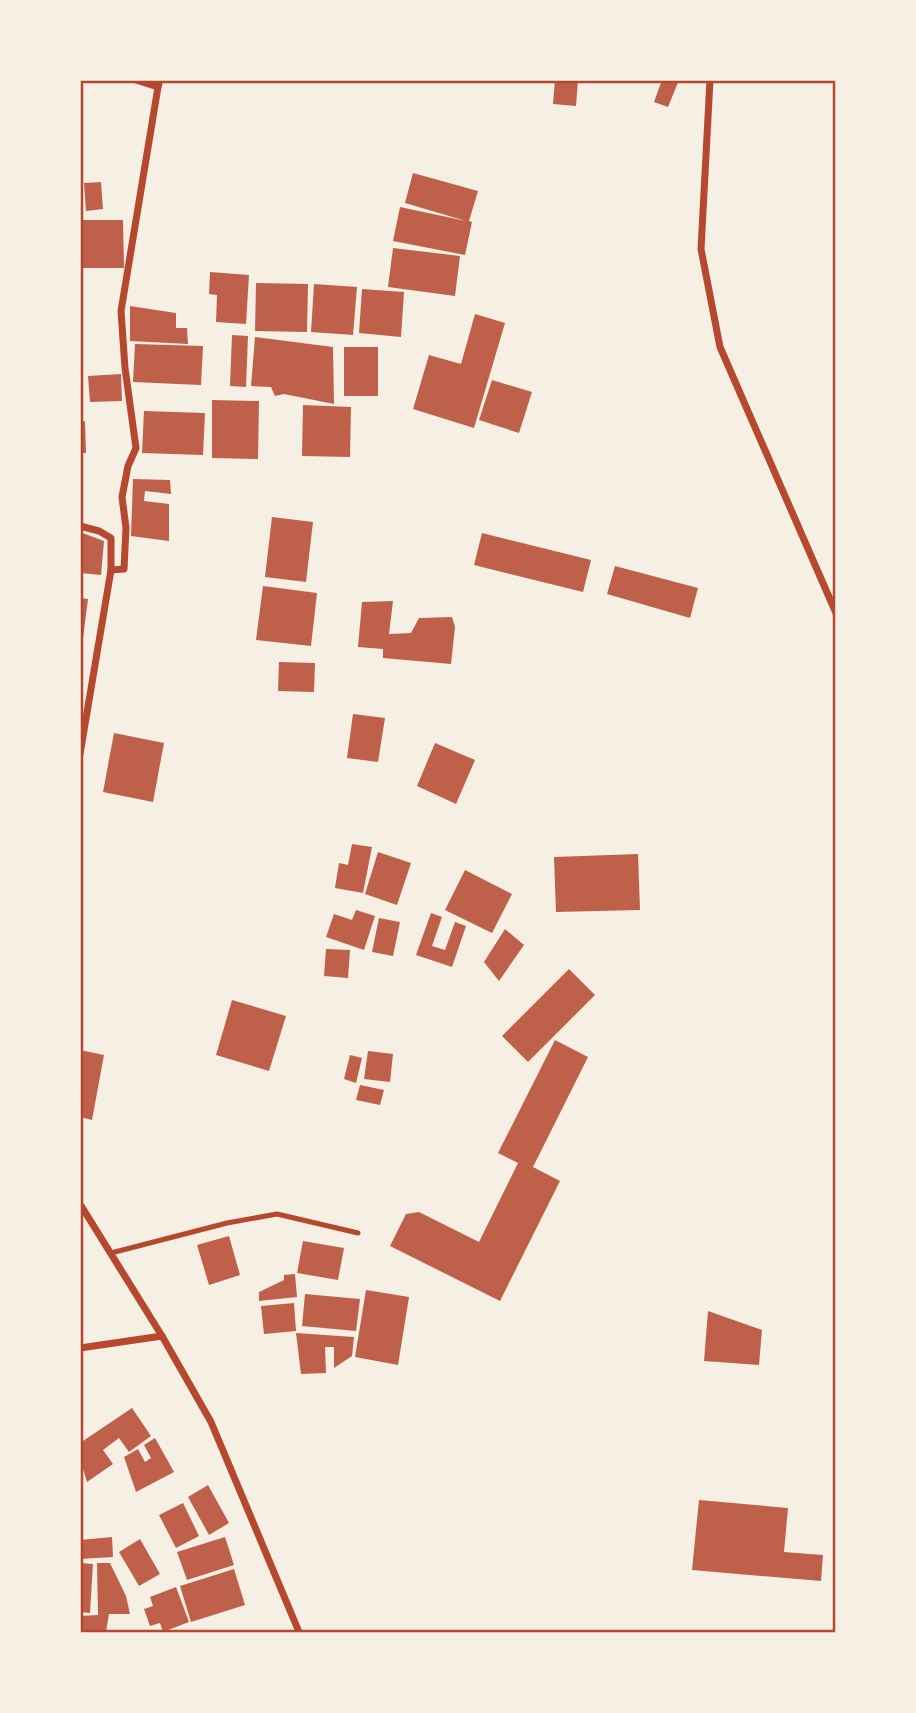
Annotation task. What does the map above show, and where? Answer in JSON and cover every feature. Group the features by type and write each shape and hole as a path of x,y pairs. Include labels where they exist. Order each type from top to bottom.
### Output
{"street":[{"path":"111,570 124,569 126,528 122,497 128,466 136,448 125,368 121,311 159,84 136,80"},
{"path":"710,80 701,249 720,347 835,613"},
{"path":"80,526 99,531 111,538 111,570 80,754"},
{"path":"80,1205 162,1336 211,1422 299,1633"},
{"path":"80,1349 162,1336"}],"lane":[{"path":"111,1253 227,1223 277,1214 358,1233"}],"building":[{"path":"555,80 578,80 576,106 553,104"},
{"path":"662,80 679,80 668,107 654,102"},
{"path":"413,173 478,191 469,221 472,222 465,255 393,241 400,207 466,221 405,203"},
{"path":"101,182 103,209 86,211 84,183"},
{"path":"80,220 123,220 124,268 80,268"},
{"path":"393,248 460,256 455,296 388,287"},
{"path":"210,272 249,275 246,324 216,322 217,295 209,294"},
{"path":"256,283 308,284 307,332 255,331"},
{"path":"314,284 357,287 353,335 311,332"},
{"path":"362,289 404,292 401,337 359,333"},
{"path":"130,306 176,313 176,328 187,328 188,344 130,341"},
{"path":"475,314 505,323 474,428 413,409 429,355 461,364"},
{"path":"232,335 248,336 246,387 230,386"},
{"path":"255,337 333,347 334,404 284,394 275,396 271,387 251,386"},
{"path":"135,344 203,346 201,385 133,382"},
{"path":"344,347 378,347 378,396 344,396"},
{"path":"121,374 122,401 90,402 88,376"},
{"path":"492,380 532,392 519,433 479,420"},
{"path":"212,400 259,401 258,459 212,458"},
{"path":"303,405 351,407 350,457 302,456"},
{"path":"144,411 205,413 203,455 142,453"},
{"path":"85,421 86,453 80,453 80,422"},
{"path":"133,479 170,480 171,494 145,491 144,501 169,504 169,541 131,536"},
{"path":"272,517 313,522 306,582 265,577"},
{"path":"80,532 104,541 101,575 80,573"},
{"path":"482,533 591,560 583,592 474,565"},
{"path":"615,566 698,588 690,618 607,594"},
{"path":"263,586 317,593 311,646 256,640"},
{"path":"80,598 88,599 82,646 80,646"},
{"path":"393,601 389,634 411,633 419,618 452,617 455,627 451,664 383,658 383,649 358,647 362,602"},
{"path":"279,662 315,663 314,692 278,691"},
{"path":"353,714 385,718 378,762 347,758"},
{"path":"114,733 164,743 153,802 103,792"},
{"path":"435,743 475,760 456,804 417,786"},
{"path":"352,844 372,847 363,893 335,888 339,863 348,865"},
{"path":"378,852 411,863 397,905 365,894"},
{"path":"638,854 640,910 556,912 554,857"},
{"path":"465,870 512,894 492,933 445,910"},
{"path":"356,910 375,916 364,950 326,937 334,914 352,920"},
{"path":"431,913 442,917 432,946 445,950 455,922 466,926 452,967 416,955"},
{"path":"379,918 400,922 393,956 372,952"},
{"path":"505,929 524,945 499,981 484,962"},
{"path":"326,949 350,950 348,978 324,976"},
{"path":"569,969 595,995 528,1062 502,1036"},
{"path":"232,1000 286,1016 269,1071 216,1055"},
{"path":"555,1040 588,1057 533,1167 560,1181 500,1301 390,1246 406,1214 419,1212 479,1242 518,1163 498,1153"},
{"path":"80,1050 104,1055 92,1120 80,1117"},
{"path":"368,1051 393,1054 390,1082 364,1079"},
{"path":"350,1055 362,1058 356,1083 344,1079"},
{"path":"360,1085 384,1090 380,1105 356,1100"},
{"path":"229,1236 240,1275 209,1285 197,1245"},
{"path":"303,1241 344,1248 338,1280 297,1273"},
{"path":"295,1274 297,1297 259,1301 259,1292 284,1280 284,1275"},
{"path":"366,1290 409,1297 398,1365 355,1357"},
{"path":"305,1294 360,1299 356,1331 302,1326"},
{"path":"294,1303 296,1331 264,1334 261,1306"},
{"path":"708,1311 762,1330 759,1365 704,1361"},
{"path":"296,1333 354,1337 352,1356 334,1368 334,1347 325,1347 326,1373 301,1374"},
{"path":"132,1408 151,1436 129,1452 119,1438 103,1450 113,1464 87,1482 80,1459 80,1443"},
{"path":"155,1438 174,1472 136,1492 124,1457 138,1449 145,1462 151,1458 144,1445"},
{"path":"208,1485 229,1523 209,1535 188,1497"},
{"path":"699,1500 788,1508 784,1552 823,1555 821,1581 692,1570"},
{"path":"183,1503 199,1536 176,1548 159,1515"},
{"path":"112,1537 113,1557 80,1559 80,1540"},
{"path":"225,1537 234,1565 187,1580 177,1552"},
{"path":"140,1539 160,1574 139,1586 119,1552"},
{"path":"80,1563 93,1564 90,1613 80,1612"},
{"path":"97,1563 110,1563 126,1596 130,1614 109,1614 106,1632 82,1632 80,1616 98,1615"},
{"path":"234,1569 245,1605 191,1622 180,1586"},
{"path":"176,1587 189,1622 163,1632 160,1623 150,1626 144,1609 153,1606 150,1597"}]}
